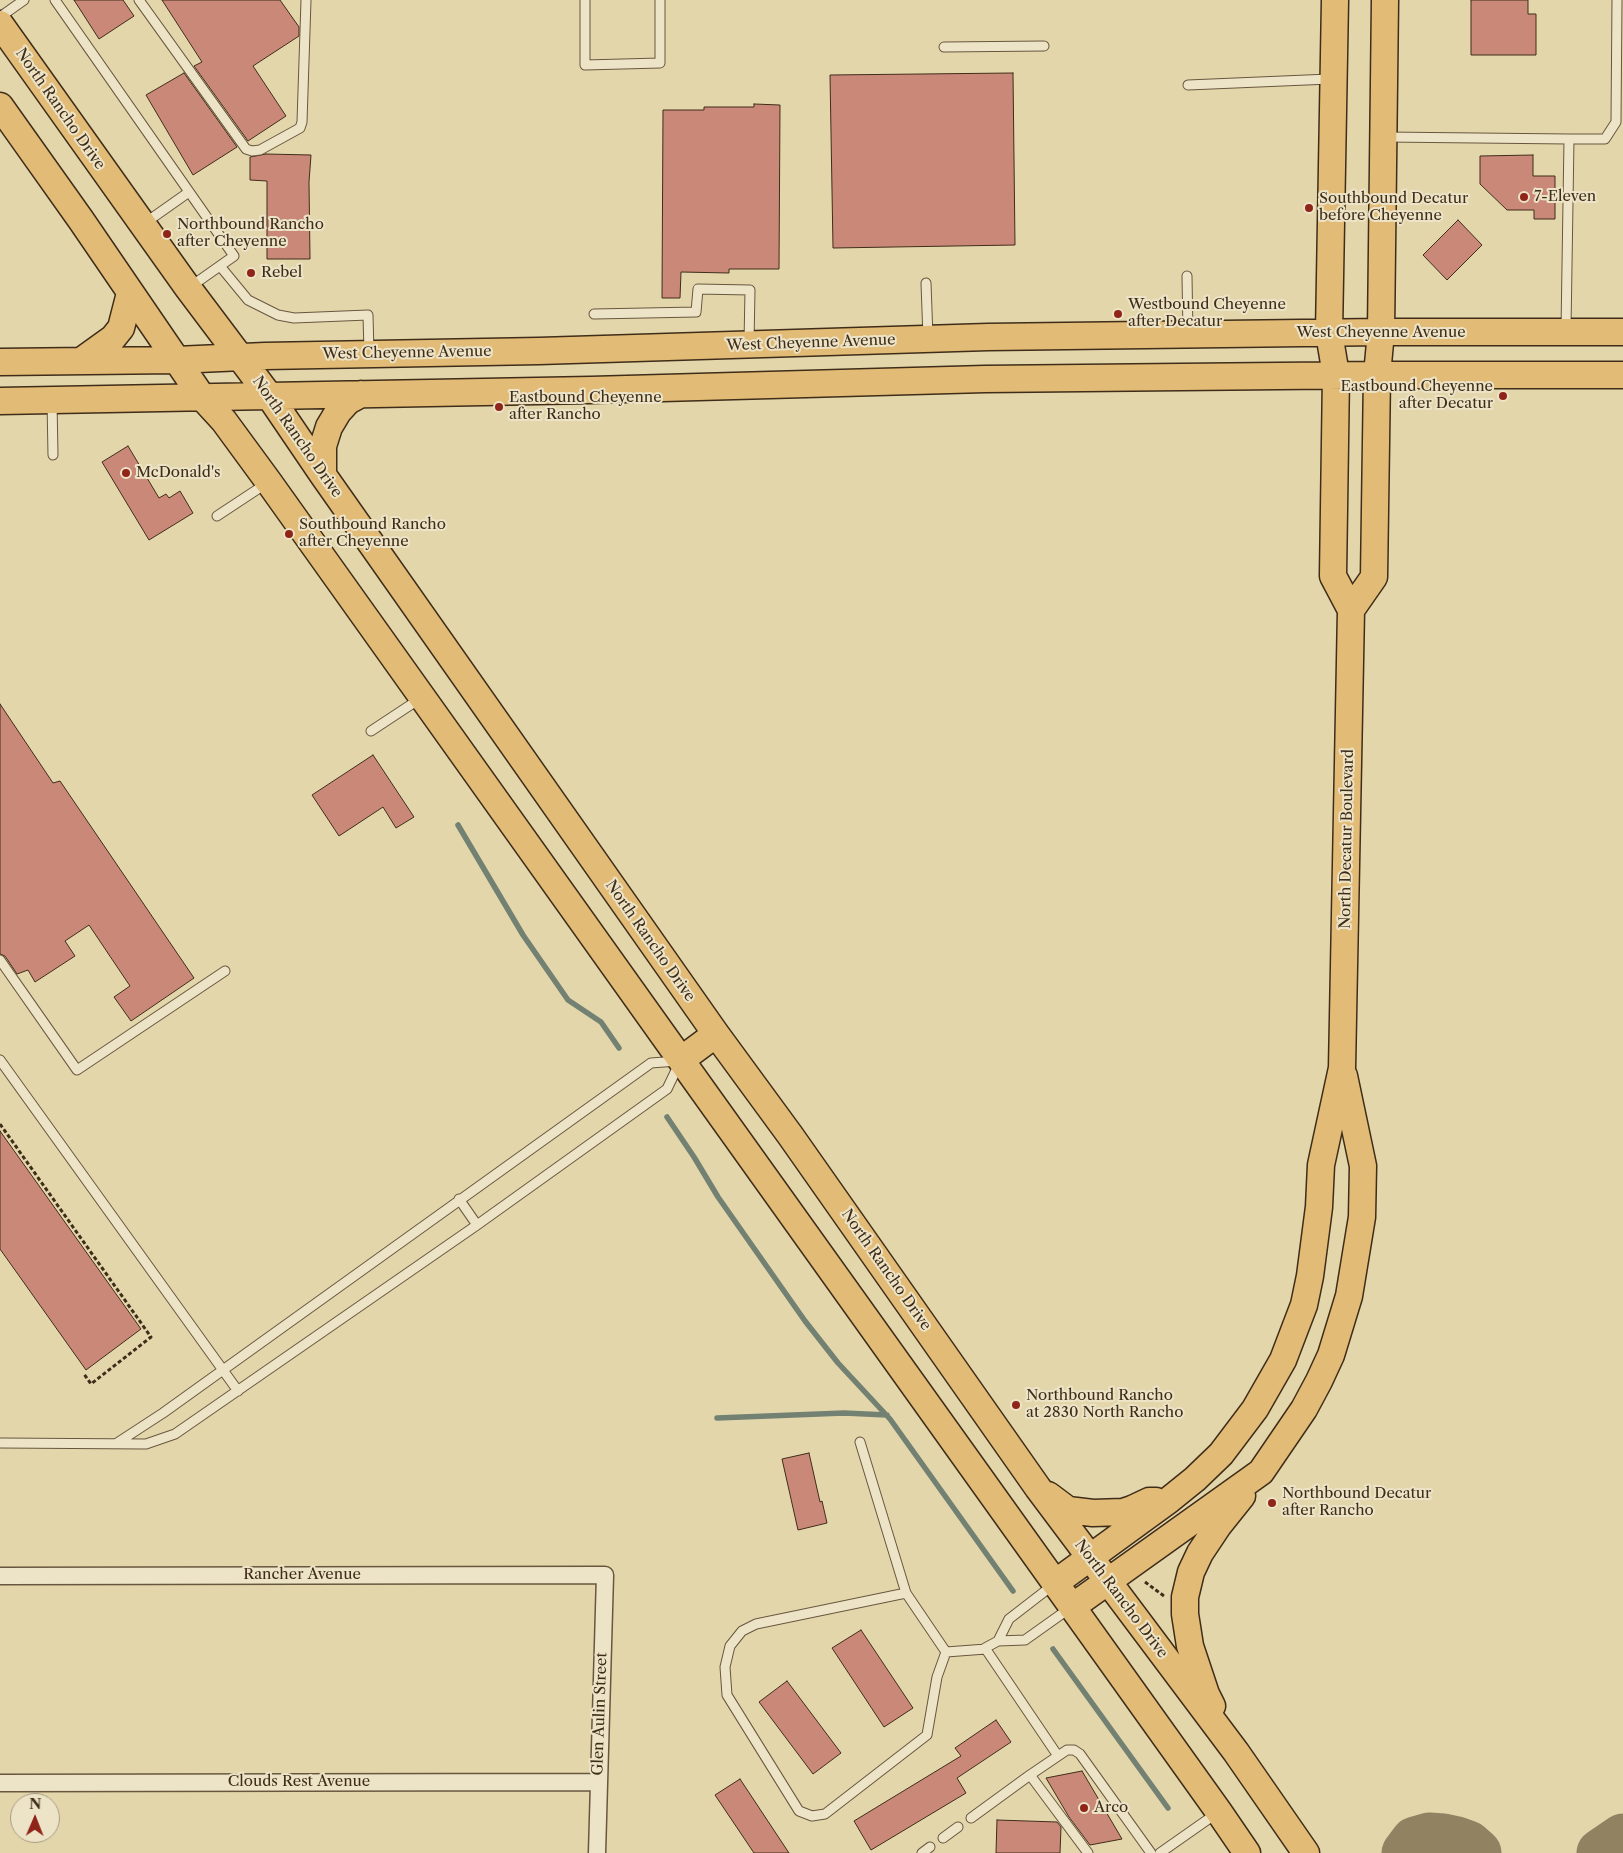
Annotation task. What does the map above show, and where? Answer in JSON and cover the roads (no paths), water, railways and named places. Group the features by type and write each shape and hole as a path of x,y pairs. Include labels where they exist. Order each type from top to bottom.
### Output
{"main road":[{"name":"North Decatur Boulevard","path":"1055,1583 1169,1500 1221,1454 1254,1410 1283,1360 1304,1305 1319,1207 1320,1165 1342,1068 1351,610 1333,576 1336,375 1329,333 1335,0"},
{"path":"1351,610 1374,577 1377,374 1381,332 1385,0"},
{"name":"North Rancho Drive","path":"0,24 142,225 270,397 716,1034 790,1135 1038,1488 1236,1752 1306,1853"},
{"path":"7,121 202,397 224,422 268,482 1247,1853"},
{"path":"81,361 113,338 121,328 130,293"},
{"name":"West Cheyenne Avenue","path":"0,362 176,360 928,339 1381,332 1623,332"},
{"path":"0,401 591,390 985,379 1377,374 1623,375"},
{"path":"323,475 323,446 329,427 338,412 348,401 361,394"},
{"path":"680,1060 716,1034"},
{"name":"North Decatur Boulevard","path":"1072,1607 1261,1472 1304,1409 1319,1381 1340,1327 1355,1265 1362,1217 1363,1166 1342,1068"},
{"path":"1236,1752 1206,1694 1195,1662 1186,1631 1185,1597 1191,1572 1200,1553 1218,1526 1261,1472"},
{"path":"1038,1488 1068,1510 1079,1512 1123,1512 1132,1510 1149,1501 1169,1500"}],"street":[{"name":"Rancher Avenue","path":"0,1576 605,1575"},
{"name":"Glen Aulin Street","path":"597,1853 605,1575"},
{"name":"Clouds Rest Avenue","path":"0,1782 598,1782"}],"lane":[{"path":"0,17 24,0"},
{"path":"55,0 234,256 188,288"},
{"path":"139,0 246,149 252,151 260,150 300,128 302,122 306,0"},
{"path":"585,0 585,65 660,63 660,0"},
{"path":"1384,137 1605,139 1616,122 1617,0"},
{"path":"944,47 1044,46"},
{"path":"1188,85 1333,79"},
{"path":"1566,332 1569,139"},
{"path":"142,225 189,192"},
{"path":"220,266 248,300 278,315 294,318 368,315 369,354"},
{"path":"1187,276 1188,335"},
{"path":"926,283 928,339"},
{"path":"594,314 696,312 698,289 750,290 749,344"},
{"path":"52,401 53,455"},
{"path":"217,516 268,482"},
{"path":"371,731 422,698"},
{"path":"0,960 77,1070 225,971"},
{"path":"0,1060 238,1391"},
{"path":"117,1443 223,1370 651,1064 680,1060"},
{"path":"0,1443 146,1444 176,1434 667,1089 680,1060"},
{"path":"460,1200 477,1224"},
{"path":"860,1442 906,1594 946,1652"},
{"path":"946,1652 986,1649 998,1641 1009,1619 1055,1583"},
{"path":"906,1594 756,1624 742,1631 730,1646 725,1667 727,1696 799,1811 812,1816 825,1814 927,1735 937,1677 946,1652"},
{"path":"998,1641 1026,1640 1072,1607"},
{"path":"986,1649 1058,1756"},
{"path":"971,1818 1067,1750 1074,1750 1080,1754 1152,1853"},
{"path":"1030,1775 1088,1853"},
{"path":"1160,1853 1219,1812"},
{"path":"943,1838 958,1827"}],"waterway":[{"path":"458,825 523,935 568,1000 601,1022 619,1048"},
{"path":"667,1117 718,1197 805,1321 838,1363 890,1419 1013,1591"},
{"path":"717,1418 844,1413 887,1415"},
{"path":"1053,1649 1168,1808"}],"place":[{"name":"7-Eleven","path":"1524,197"},
{"name":"Southbound Decatur before Cheyenne","path":"1309,208"},
{"name":"Northbound Rancho after Cheyenne","path":"167,234"},
{"name":"Rebel","path":"251,273"},
{"name":"Westbound Cheyenne after Decatur","path":"1118,314"},
{"name":"Eastbound Cheyenne after Decatur","path":"1503,396"},
{"name":"Eastbound Cheyenne after Rancho","path":"499,407"},
{"name":"McDonald's","path":"126,473"},
{"name":"Southbound Rancho after Cheyenne","path":"289,534"},
{"name":"Northbound Rancho at 2830 North Rancho","path":"1016,1405"},
{"name":"Northbound Decatur after Rancho","path":"1272,1503"},
{"name":"Arco","path":"1084,1808"}]}
